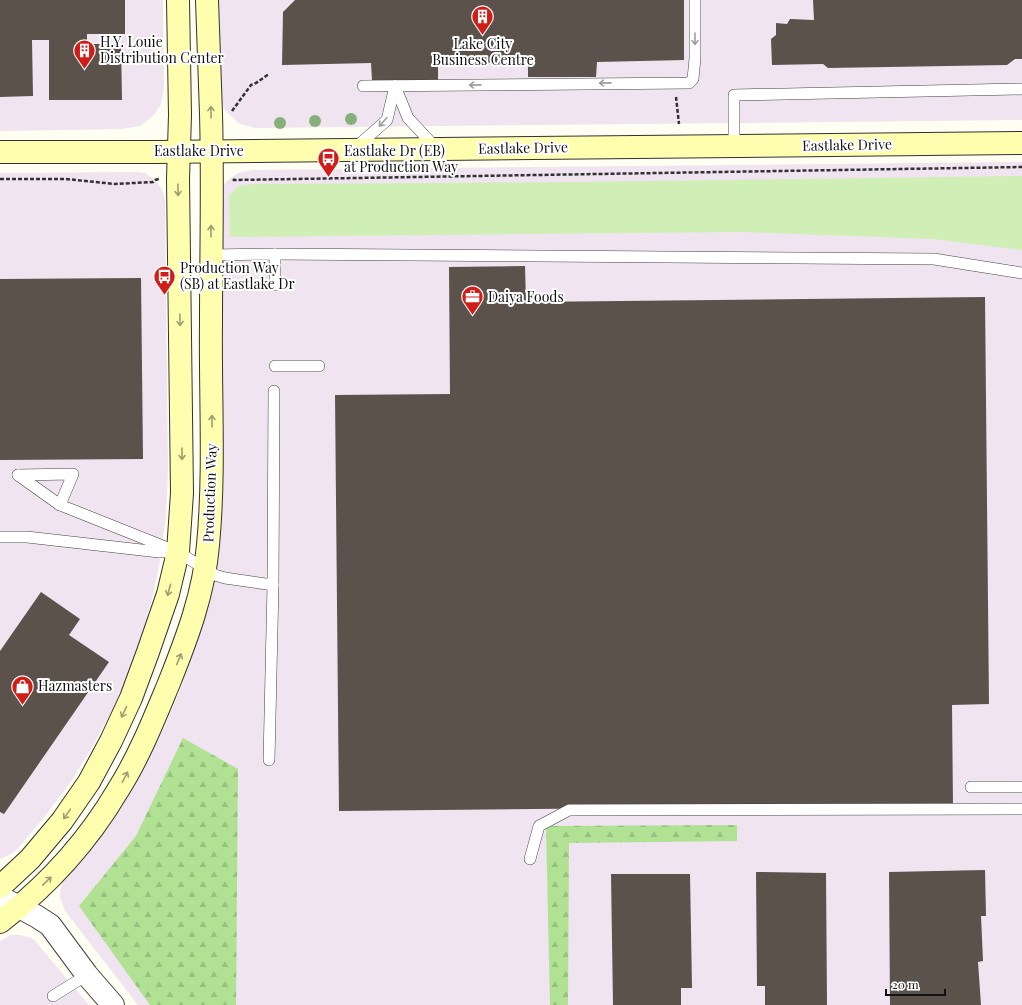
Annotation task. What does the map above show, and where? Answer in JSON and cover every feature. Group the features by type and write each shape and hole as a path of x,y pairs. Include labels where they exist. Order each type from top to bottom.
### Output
{"street":[{"name":"Production Way","path":"0,887 30,859 62,821 89,782 111,741 131,698 148,652 168,594 178,552 182,493 178,179 178,0"},
{"name":"Production Way","path":"0,922 19,908 64,864 98,821 119,789 142,744 186,640 198,600 208,545 212,445 210,326 211,116 207,0"},
{"name":"Eastlake Drive","path":"0,152 1022,143"},
{"path":"0,897 50,925 87,975 113,1005"}],"lane":[{"path":"363,86 689,83 693,79 696,58 695,0"},
{"path":"395,86 408,118 437,149"},
{"path":"353,150 387,120 395,86"},
{"path":"734,146 734,95 1022,90"},
{"path":"275,254 275,285"},
{"path":"211,255 275,254 934,259 1022,273"},
{"path":"275,366 319,366"},
{"path":"269,760 273,585 274,391"},
{"path":"60,505 73,474 18,475 60,505 178,552 224,578 273,585"},
{"path":"0,537 27,537 159,552 178,552"},
{"path":"971,787 1022,787"},
{"path":"530,859 539,826 569,810 1022,809"},
{"path":"52,996 87,975"}],"path":[{"path":"231,114 251,84 256,83 269,74"},
{"path":"674,83 679,124"},
{"path":"231,178 234,180 242,180 1022,167"},
{"path":"0,179 66,178 115,184 153,182 155,180"}],"shaded area":[{"path":"0,0 163,0 164,88 161,104 154,115 140,126 122,129 0,131"},
{"path":"217,0 1022,0 1022,120 255,128 238,123 225,110 221,103"},
{"path":"1022,162 1022,1005 138,1005 65,911 60,897 60,891 64,878 137,780 159,739 188,668 196,644 206,603 221,189 228,180 238,173 252,170"},
{"path":"0,173 145,173 155,180 162,189 165,199 168,469 166,517 159,567 151,603 141,637 128,674 112,711 72,780 45,816 13,853 0,859"},
{"path":"11,935 20,935 31,938 35,941 89,1005 0,1005 0,941"}],"green space":[{"path":"1022,176 1022,250 933,239 744,232 230,237 229,196 238,186 253,184 570,182"},
{"path":"183,738 238,769 236,1005 150,1005 79,906 136,836"},
{"path":"737,825 737,841 569,843 568,1005 550,1005 546,826"}],"building":[{"name":"H.Y. Louie Distribution Center","path":"0,0 125,0 125,34 87,34 87,44 121,44 122,100 49,100 49,40 32,40 33,96 0,97"},
{"name":"Lake City Business Centre","path":"295,0 684,0 684,60 597,62 596,77 528,77 528,62 438,64 438,80 372,80 371,63 282,65 283,12"},
{"path":"813,0 1022,0 1022,59 1015,59 1007,65 828,68 823,64 772,65 771,39 776,35 776,23 787,24 790,19 814,20"},
{"path":"525,266 526,302 985,297 989,704 952,705 953,805 339,811 335,395 450,394 449,267"},
{"path":"141,278 143,459 0,460 0,279"},
{"path":"41,592 80,619 69,635 109,662 4,814 0,812 0,651"},
{"path":"985,870 986,916 981,916 983,961 978,962 981,1005 890,1005 889,872"},
{"path":"756,872 826,873 827,1005 765,1005 765,986 757,986"},
{"path":"611,874 690,874 692,988 681,988 681,1005 613,1005"}],"place":[{"name":"Lake City Business Centre","path":"483,36"},
{"name":"H.Y. Louie Distribution Center","path":"85,70"},
{"name":"Eastlake Dr (EB) at Production Way","path":"328,178"},
{"name":"Production Way (SB) at Eastlake Dr","path":"164,296"},
{"name":"Daiya Foods","path":"472,316"},
{"name":"Hazmasters","path":"22,706"}]}
